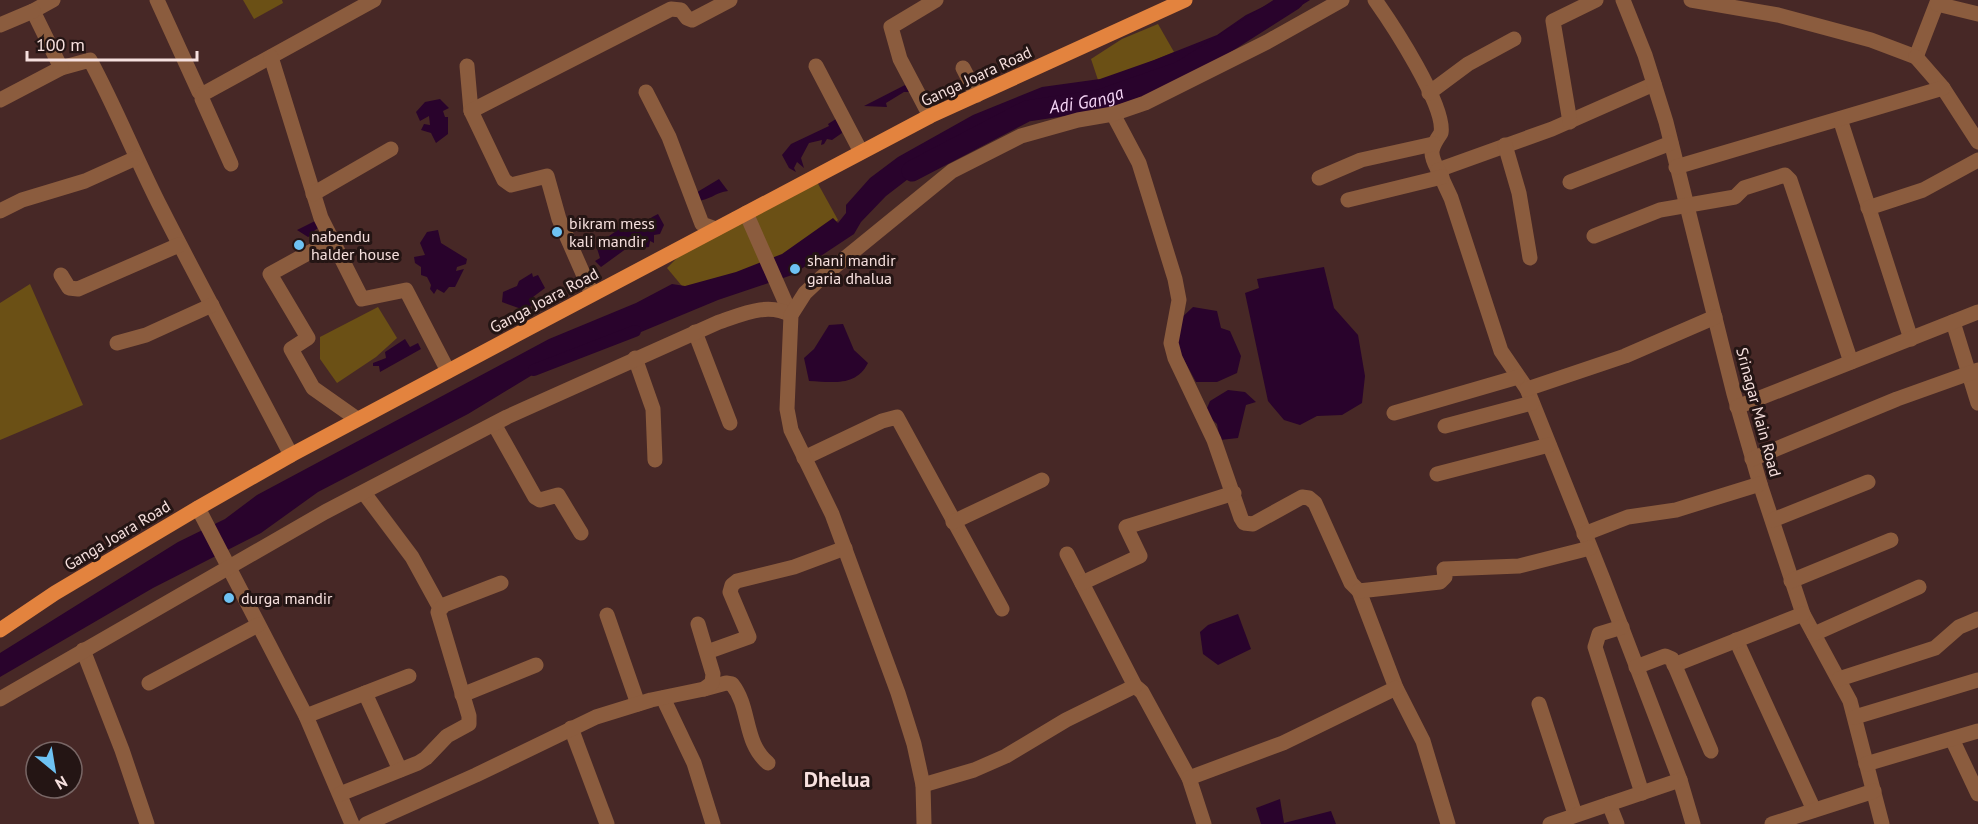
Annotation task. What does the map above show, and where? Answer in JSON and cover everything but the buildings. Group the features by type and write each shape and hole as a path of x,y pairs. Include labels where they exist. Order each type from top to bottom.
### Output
{"main road":[{"name":"Ganga Joara Road","path":"0,630 65,587 291,455 592,294 930,116 1185,0"}],"street":[{"path":"0,25 52,0"},
{"path":"157,0 199,92 202,94 202,99 231,164"},
{"path":"202,94 374,0"},
{"path":"471,111 671,9 681,10 687,18 692,20 730,0"},
{"path":"930,116 900,59 891,27 936,0"},
{"path":"791,315 805,293 822,277 952,171 1021,136 1078,120 1113,114 1145,103 1275,38 1342,0"},
{"path":"1375,0 1403,42 1429,93 1442,127 1433,144 1431,155 1457,216 1492,325 1502,351 1526,390 1549,445 1622,627 1680,780 1693,824"},
{"path":"1570,122 1554,21 1596,0"},
{"name":"Srinagar Main Road","path":"1623,0 1654,84 1671,143 1752,459 1803,614 1839,679 1855,717 1882,824"},
{"path":"1691,0 1778,15 1871,40 1916,57 1943,88 1978,142"},
{"path":"1916,57 1938,2 1978,14"},
{"path":"33,11 61,68"},
{"path":"1429,93 1468,64 1514,39"},
{"path":"271,57 313,194 332,240 362,299 406,290 448,371"},
{"path":"0,100 61,68 90,60 116,109 136,158 179,245 291,455"},
{"path":"467,66 471,111 504,180 511,185 547,176 559,219 592,294"},
{"path":"816,66 861,153"},
{"path":"963,68 976,95"},
{"path":"1348,200 1440,173 1505,145 1570,122 1654,84"},
{"path":"1676,167 1943,88"},
{"path":"646,92 669,137 702,224 716,229"},
{"path":"1113,114 1139,163 1175,279 1179,300 1171,343 1174,358 1214,440 1240,518 1244,523 1253,524 1302,497 1309,498 1315,503 1351,583 1359,591 1396,688 1424,741 1448,824"},
{"path":"1840,119 1911,339"},
{"path":"1570,182 1671,143"},
{"path":"1319,178 1361,160 1433,144"},
{"path":"1505,145 1520,193 1530,258"},
{"path":"313,194 391,149"},
{"path":"0,211 22,200 75,186 136,158"},
{"path":"1868,208 1923,190 1978,160"},
{"path":"1594,236 1660,210 1735,197 1744,188 1785,175 1790,180 1851,362"},
{"path":"746,213 791,315 787,409 791,430 827,503 898,693 914,744 923,785 924,824"},
{"path":"332,240 270,274 308,338 291,350 313,388 357,419"},
{"path":"61,275 69,288 78,289 179,245"},
{"path":"117,343 146,335 212,305"},
{"path":"0,699 227,563 494,424 695,332 754,311 778,308 791,315"},
{"path":"1737,406 1978,312"},
{"path":"1444,426 1526,390 1625,356 1715,317"},
{"path":"1953,322 1973,371 1978,403"},
{"path":"695,332 730,423"},
{"path":"635,358 653,410 655,460"},
{"path":"1752,459 1973,371"},
{"path":"1395,413 1526,390"},
{"path":"804,458 882,421 897,417 1002,609"},
{"path":"494,424 535,498 540,500 558,495 582,533"},
{"path":"1437,474 1549,445"},
{"path":"953,522 1042,480"},
{"path":"1773,520 1868,482"},
{"path":"1359,591 1440,582 1445,577 1444,569 1519,566 1587,541 1628,517 1676,510 1760,484"},
{"path":"340,794 426,758 440,741 469,724 469,716 440,618 440,608 412,557 363,493"},
{"path":"1082,583 1140,556 1126,527 1233,493"},
{"path":"198,508 306,716 352,824"},
{"path":"1791,581 1891,540"},
{"path":"707,652 749,637 730,592 732,585 737,581 794,567 845,548"},
{"path":"1067,554 1135,686 1142,692 1189,778 1204,824"},
{"path":"440,608 501,583"},
{"path":"1814,634 1919,587"},
{"path":"1674,664 1803,614"},
{"path":"607,615 638,704"},
{"path":"1839,679 1935,648 1959,627 1978,619"},
{"path":"698,624 713,674 712,682 704,689"},
{"path":"149,683 258,625"},
{"path":"1622,627 1599,634 1595,647 1642,793"},
{"path":"1736,640 1814,810"},
{"path":"83,650 122,750 147,824"},
{"path":"1636,667 1665,656 1669,657 1711,751"},
{"path":"462,695 536,665"},
{"path":"306,716 409,676"},
{"path":"1855,717 1978,680"},
{"path":"366,824 476,775 571,728 638,704 732,684 738,695 755,749 768,763"},
{"path":"923,785 974,770 1005,756 1083,711 1135,686"},
{"path":"1189,778 1283,743 1396,688"},
{"path":"365,693 400,770"},
{"path":"663,698 694,762 713,824"},
{"path":"1539,704 1575,814"},
{"path":"571,728 607,824"},
{"path":"1866,764 1978,731"},
{"path":"1952,739 1978,794"},
{"path":"1550,824 1680,780"},
{"path":"1772,824 1874,791"},
{"path":"1609,804 1617,824"}],"shaded area":[{"path":"243,0 282,0 283,3 254,19"},
{"path":"1158,24 1174,52 1099,83 1091,59 1122,39"},
{"path":"817,182 838,220 804,253 687,292 667,268 680,255"},
{"path":"30,284 83,405 0,440 0,303"},
{"path":"378,307 397,338 376,357 337,383 320,359 320,337"}],"water":[{"path":"1277,0 1310,0 1275,22 1219,44 1165,75 1092,98 1020,115 978,132 938,156 886,196 861,222 854,234 792,275 718,300 641,332 600,341 557,360 468,414 318,492 261,533 153,588 0,677 0,653 178,542 225,519 257,495 549,339 636,303 672,284 685,286 736,272 782,254 833,218 838,223 846,213 846,205 870,178 898,157 973,115 1042,87 1100,79 1154,60 1217,35 1246,15"},
{"path":"905,85 910,92 904,92 886,103 887,107 864,106"},
{"path":"440,99 449,108 443,111 445,117 448,117 448,134 436,143 431,133 421,130 424,124 430,125 429,116 420,121 416,112 425,102"},
{"path":"839,117 842,133 832,140 827,139 821,145 822,140 809,143 801,158 804,168 797,162 794,168 796,172 789,168 782,155 791,144 829,126 828,124"},
{"path":"719,179 728,191 696,201 694,194"},
{"path":"658,214 664,225 660,234 654,235 654,243 650,241 649,247 642,248 634,243 601,267 595,261 600,258 596,245 622,227 625,232"},
{"path":"315,221 318,228 314,231 315,234 308,237 297,230"},
{"path":"438,230 441,243 467,259 466,264 457,267 456,271 464,269 455,287 449,287 444,293 437,289 434,294 427,277 421,275 421,267 415,263 414,257 425,255 420,243 427,232"},
{"path":"1324,267 1334,308 1358,335 1365,376 1362,403 1342,415 1317,416 1300,425 1284,420 1268,401 1245,293 1259,288 1257,279"},
{"path":"532,273 533,277 538,275 545,288 533,297 534,301 527,311 502,302 503,292 517,286 519,281"},
{"path":"1193,307 1217,311 1221,328 1230,331 1241,356 1237,373 1217,382 1196,382 1177,347 1177,322"},
{"path":"843,324 854,350 868,363 863,371 850,380 809,381 804,358 814,349 829,325"},
{"path":"405,339 410,347 418,343 421,349 380,372 379,366 373,366 373,363 386,358 385,352"},
{"path":"1228,390 1245,392 1256,402 1246,405 1238,438 1220,440 1217,424 1205,413 1210,401"},
{"path":"1238,614 1251,649 1218,665 1203,654 1200,632 1208,625"},
{"path":"1280,799 1284,823 1331,811 1336,824 1261,824 1256,808"}],"waterway":[{"name":"Adi Ganga","path":"912,171 1027,111 1100,100 1180,72 1293,0"},
{"path":"534,370 635,331"}],"place":[{"name":"bikram mess kali mandir","path":"557,232"},
{"name":"nabendu halder house","path":"299,245"},
{"name":"shani mandir garia dhalua","path":"795,269"},
{"name":"durga mandir","path":"229,598"}],"district":[{"name":"Dhelua","path":"837,779"}]}
